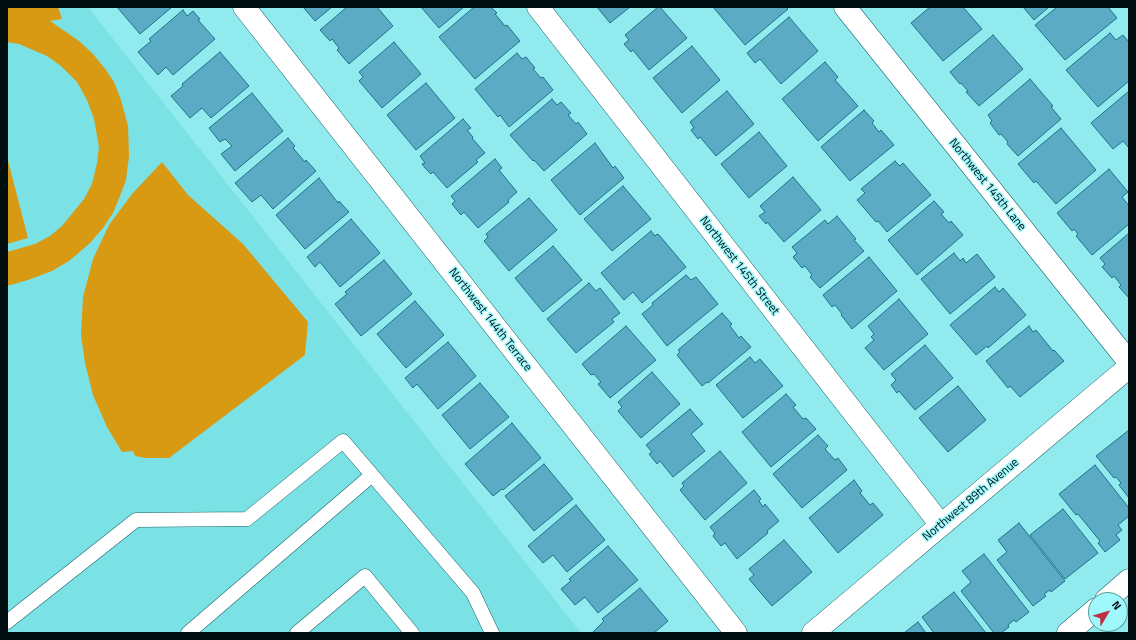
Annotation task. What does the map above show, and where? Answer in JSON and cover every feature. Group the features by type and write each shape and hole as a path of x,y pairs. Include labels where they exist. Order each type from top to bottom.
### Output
{"street":[{"name":"Northwest 144th Terrace","path":"244,7 736,633"},
{"name":"Northwest 145th Street","path":"538,7 941,525"},
{"name":"Northwest 145th Lane","path":"845,7 1129,362"},
{"name":"Northwest 89th Avenue","path":"813,633 1129,367"},
{"path":"1115,592 1129,580"},
{"path":"1068,633 1088,616"}],"lane":[{"path":"7,622 136,520 247,519 342,441 473,593 492,633"},
{"path":"188,633 372,475"},
{"path":"297,633 364,576 412,633"}],"shaded area":[{"path":"7,7 88,7 581,633 7,633"},
{"path":"7,7 58,7 62,19 50,21 79,41 93,54 114,82 121,100 128,126 129,156 126,180 113,213 90,243 69,261 52,271 7,286 7,252 35,244 50,236 62,226 84,199 92,184 99,147 94,119 87,100 77,82 61,66 47,56 19,44 7,42"},
{"path":"7,157 28,238 7,244"},
{"path":"162,162 188,195 243,244 308,322 305,355 169,458 146,458 135,456 133,451 122,452 107,427 93,395 85,363 81,335 83,297 93,259 109,225 132,194"}],"building":[{"path":"117,7 172,7 140,34"},
{"path":"303,7 332,7 315,21"},
{"path":"347,7 377,7 393,26 349,64 337,50 339,48 332,39 330,41 320,30"},
{"path":"421,7 464,7 439,28"},
{"path":"474,7 491,7 497,13 495,14 505,26 507,25 520,41 475,79 439,37"},
{"path":"597,7 630,7 610,23"},
{"path":"658,7 660,7 687,38 649,70 633,50 631,52 624,44 629,40 625,35"},
{"path":"713,7 786,7 788,9 745,45"},
{"path":"930,7 963,7 982,29 943,61 911,23"},
{"path":"1023,7 1049,7 1034,20"},
{"path":"1057,7 1108,7 1117,18 1065,60 1035,25"},
{"path":"183,10 187,16 193,11 200,19 198,20 215,39 173,75 166,67 158,75 138,52 151,41 149,39"},
{"path":"789,17 818,51 781,84 760,59 755,63 747,53"},
{"path":"1110,33 1116,40 1123,35 1129,42 1129,81 1098,107 1066,70"},
{"path":"993,35 1023,69 979,106 966,92 968,91 950,72"},
{"path":"394,42 421,74 382,108 359,81 363,77 359,72"},
{"path":"692,46 720,80 682,113 653,78"},
{"path":"220,52 249,86 211,118 202,108 190,118 171,96 183,86 182,84"},
{"path":"517,53 522,59 526,57 535,68 533,69 541,78 543,77 553,90 509,127 500,115 498,117 475,89"},
{"path":"825,62 838,77 835,80 858,106 818,141 782,99"},
{"path":"1030,79 1053,106 1051,107 1061,119 1018,156 1007,144 1008,142 1001,134 999,135 990,123 992,121 988,115"},
{"path":"426,83 455,118 416,150 387,115"},
{"path":"727,91 754,124 716,156 700,137 698,139 691,130 694,128 690,122"},
{"path":"1129,91 1129,148 1123,141 1113,149 1091,123"},
{"path":"252,93 283,131 235,171 221,154 232,146 225,139 220,142 209,128"},
{"path":"552,99 557,105 561,102 571,113 568,115 576,124 578,122 587,134 544,171 510,135"},
{"path":"864,110 874,121 872,123 879,132 881,130 894,145 850,181 821,147"},
{"path":"463,119 471,128 467,130 473,137 472,138 485,153 476,160 478,162 447,188 433,172 431,174 426,169 422,164 425,163 420,156"},
{"path":"1061,128 1096,170 1056,204 1036,181 1034,183 1018,164"},
{"path":"759,132 787,166 749,198 721,164"},
{"path":"288,138 295,146 293,148 305,162 306,160 316,171 273,209 261,195 252,202 235,183"},
{"path":"595,143 613,168 615,166 624,178 580,215 551,180"},
{"path":"495,159 502,168 499,170 517,192 508,200 509,202 478,228 464,212 461,215 452,204 455,201 451,196"},
{"path":"895,161 900,166 903,163 931,195 887,232 857,200 865,193 861,189"},
{"path":"1109,169 1128,192 1122,197 1129,206 1129,224 1092,255 1076,236 1078,234 1074,229 1072,231 1057,213"},
{"path":"793,177 821,210 784,242 767,222 766,224 759,216 765,212 760,206"},
{"path":"319,178 338,203 339,201 349,212 305,249 276,215"},
{"path":"623,186 651,219 612,251 584,219"},
{"path":"529,198 557,230 509,271 484,241 488,237 486,234"},
{"path":"934,201 944,212 941,214 949,223 951,221 963,235 917,275 888,240"},
{"path":"837,216 864,251 820,288 810,277 812,275 805,266 802,268 793,257 797,253 792,247 825,220 828,224"},
{"path":"351,219 380,253 340,287 320,262 315,267 307,257"},
{"path":"651,231 655,236 657,234 659,235 686,267 642,303 633,292 624,300 601,273"},
{"path":"1129,233 1129,298 1119,287 1121,285 1114,276 1112,278 1102,267 1105,264 1100,258"},
{"path":"553,246 582,280 543,312 515,278"},
{"path":"954,253 960,261 963,258 966,263 977,254 995,277 950,314 921,279"},
{"path":"869,257 897,291 852,329 835,305 832,307 823,295"},
{"path":"384,260 412,294 361,336 335,304 347,294 345,292"},
{"path":"686,275 691,280 696,277 718,304 667,346 642,314 653,305 652,303"},
{"path":"589,283 596,291 600,288 620,313 612,319 614,322 576,353 547,319"},
{"path":"995,287 999,292 1003,288 1026,315 988,348 987,346 976,355 950,325"},
{"path":"899,299 928,334 884,370 865,348 874,340 871,337 874,334 868,326"},
{"path":"415,301 444,335 406,368 377,334"},
{"path":"722,313 732,324 730,326 739,338 741,336 751,347 708,383 707,382 702,386 677,355 680,352 678,350"},
{"path":"626,326 656,360 610,398 598,384 601,382 594,374 591,375 582,364"},
{"path":"1029,326 1033,332 1036,330 1053,351 1054,350 1064,361 1020,397 1010,386 1008,388 986,361"},
{"path":"448,342 476,376 438,409 417,384 413,388 405,378"},
{"path":"925,345 953,378 915,410 899,391 897,393 891,385 896,380 891,374"},
{"path":"750,357 755,363 760,359 783,386 743,418 716,385"},
{"path":"652,372 680,404 641,438 618,411 622,407 618,402"},
{"path":"480,383 509,417 470,449 442,415"},
{"path":"958,386 986,420 948,452 919,418"},
{"path":"786,394 796,405 793,407 803,419 806,418 816,429 771,467 742,432"},
{"path":"690,409 703,424 691,434 705,451 673,477 660,461 657,464 649,454 652,452 646,445"},
{"path":"512,423 541,458 503,490 502,489 493,496 465,464"},
{"path":"1129,430 1129,498 1119,485 1121,483 1116,477 1114,478 1096,456"},
{"path":"818,435 828,446 825,449 835,460 838,458 847,470 802,508 773,474"},
{"path":"720,451 747,483 705,520 680,490 684,486 682,483"},
{"path":"544,464 573,499 534,531 505,496"},
{"path":"1095,465 1129,508 1129,516 1118,525 1122,530 1116,535 1120,540 1105,552 1098,543 1100,541 1059,494"},
{"path":"854,480 862,491 860,493 870,505 873,503 883,515 838,553 809,518"},
{"path":"754,490 761,499 759,501 763,507 765,504 779,521 767,531 768,533 737,559 725,543 721,546 713,536 715,533 710,527"},
{"path":"576,505 605,540 567,572 553,555 543,563 528,546"},
{"path":"1063,509 1098,553 1065,579 1030,535"},
{"path":"1019,523 1065,581 1051,592 1050,590 1044,594 1046,596 1033,606 997,560 1007,552 998,540"},
{"path":"784,540 812,572 772,606 749,579 754,575 749,569"},
{"path":"608,546 638,580 598,613 585,597 575,605 561,589 571,581 569,579"},
{"path":"984,554 1029,612 1016,622 1014,620 1008,625 1009,627 1001,633 994,633 961,591 971,582 962,571"},
{"path":"640,588 668,621 654,633 592,633 604,621 602,619"},
{"path":"954,592 986,633 934,633 922,617"},
{"path":"918,622 926,633 904,633"}]}
